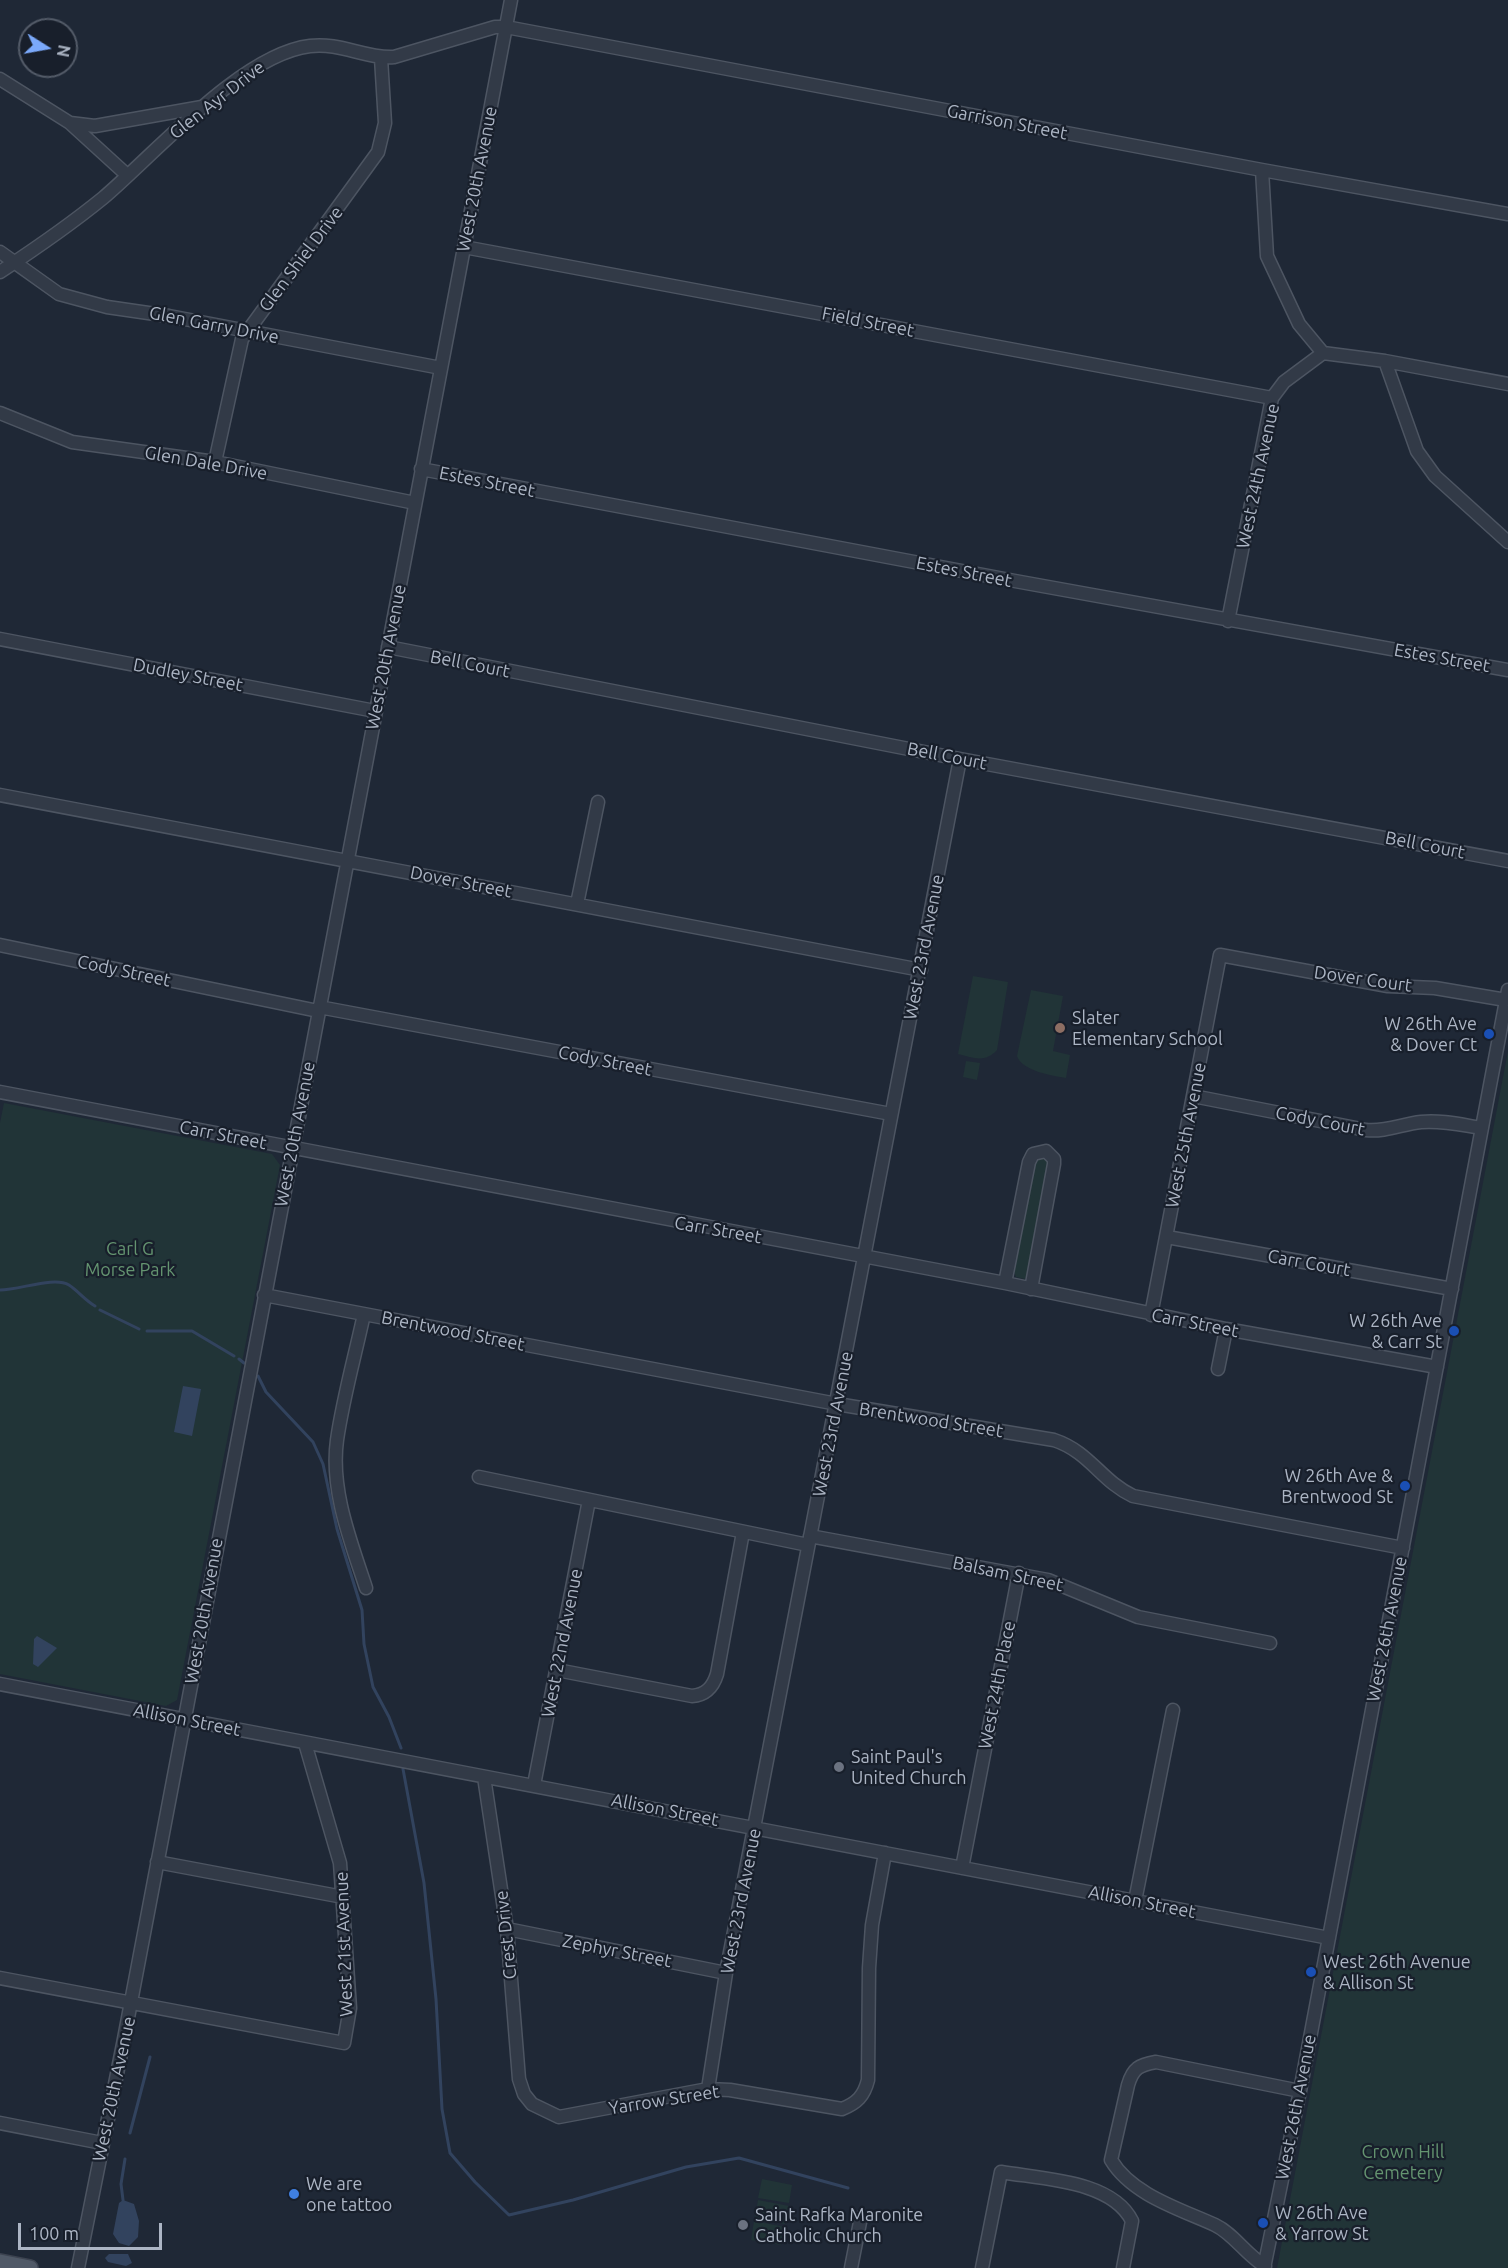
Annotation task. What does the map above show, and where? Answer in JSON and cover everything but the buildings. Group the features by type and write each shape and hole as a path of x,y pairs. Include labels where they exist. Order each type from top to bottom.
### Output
{"main road":[{"path":"0,2262 30,2268"}],"street":[{"name":"West 20th Avenue","path":"78,2268 131,2003 511,0"},
{"name":"Glen Ayr Drive","path":"0,272 98,202 205,106 256,67 297,48 310,46 343,46 381,58 409,55 468,34 506,27"},
{"name":"Garrison Street","path":"506,27 1262,170 1508,214"},
{"name":"Glen Shiel Drive","path":"215,462 235,362 247,332 363,177 378,152 385,123 381,58"},
{"path":"0,79 70,123 127,175"},
{"path":"70,123 95,126 205,106"},
{"path":"1262,170 1264,235 1268,256 1299,324 1323,353 1385,361 1508,384"},
{"name":"Field Street","path":"464,247 1272,398"},
{"name":"Glen Garry Drive","path":"0,252 59,294 107,307 169,316 441,368"},
{"name":"West 24th Avenue","path":"1228,621 1272,398 1284,382 1323,353"},
{"path":"1385,361 1417,451 1435,476 1508,542"},
{"name":"Glen Dale Drive","path":"0,413 72,442 215,462 415,503"},
{"name":"Estes Street","path":"421,469 1228,621 1508,670"},
{"name":"Dudley Street","path":"0,639 375,711"},
{"name":"Bell Court","path":"388,647 960,759 1508,861"},
{"name":"West 23rd Avenue","path":"708,2089 726,1973 756,1827 960,759"},
{"name":"Dover Street","path":"0,795 921,970"},
{"path":"577,904 598,802"},
{"name":"Cody Street","path":"0,945 318,1009 891,1114"},
{"name":"Dover Court","path":"1220,955 1388,986 1507,995"},
{"name":"West 25th Avenue","path":"1151,1315 1220,955"},
{"name":"West 26th Avenue","path":"1264,2267 1300,2091 1507,995"},
{"name":"Carr Street","path":"0,1092 1031,1288 1151,1315 1437,1367"},
{"name":"Cody Court","path":"1193,1096 1366,1130 1387,1131 1420,1122 1436,1121 1482,1128"},
{"path":"1005,1283 1029,1162 1033,1154 1046,1151 1054,1159 1054,1164 1031,1288"},
{"name":"Carr Court","path":"1167,1237 1452,1289"},
{"name":"Brentwood Street","path":"264,1295 837,1404 1054,1440 1077,1450 1110,1482 1133,1496 1403,1548"},
{"path":"364,1314 336,1442 343,1517 366,1588"},
{"path":"1218,1369 1226,1329"},
{"name":"Balsam Street","path":"479,1477 743,1532 1019,1573 1067,1585 1138,1617 1270,1643"},
{"name":"West 22nd Avenue","path":"534,1785 589,1500"},
{"path":"557,1670 692,1696 702,1695 714,1683 743,1532"},
{"name":"West 24th Place","path":"962,1868 1019,1573"},
{"name":"Allison Street","path":"0,1684 1329,1938"},
{"path":"1135,1901 1173,1710"},
{"name":"West 21st Avenue","path":"131,2003 344,2043 350,2008 340,1863 305,1743"},
{"name":"Crest Drive","path":"484,1777 507,1929 519,2079 524,2094"},
{"name":"Yarrow Street","path":"524,2094 539,2109 559,2117 708,2089 729,2090 842,2109 858,2101 866,2091 868,2080 870,1957 885,1853"},
{"path":"157,1862 343,1896"},
{"name":"Zephyr Street","path":"507,1929 726,1973"},
{"path":"0,1978 131,2003"},
{"path":"1264,2267 1215,2225 1190,2216 1151,2196 1121,2174 1111,2160 1128,2085 1132,2073 1140,2064 1156,2062 1300,2091"},
{"path":"0,2123 102,2143"},
{"path":"982,2268 1001,2172 1100,2191 1124,2209 1132,2221 1124,2268"},
{"path":"851,2268 861,2217"}],"green space":[{"path":"973,976 1008,982 997,1050 984,1058 958,1054"},
{"path":"1031,990 1063,996 1053,1051 1070,1055 1066,1078 1031,1069 1017,1056"},
{"name":"Crown Hill Cemetery","path":"1508,1051 1508,2268 1277,2268"},
{"path":"966,1061 980,1063 977,1080 963,1077"},
{"name":"Carl G Morse Park","path":"4,1103 272,1154 280,1165 177,1700 166,1706 0,1674 0,1123"},
{"path":"1043,1155 1049,1160 1029,1273 1025,1279 1016,1277 1014,1272 1034,1163 1036,1157"},
{"path":"762,2179 792,2185 789,2203 758,2198"},
{"path":"758,2200 789,2206 785,2224 755,2218"},
{"path":"754,2221 785,2227 781,2245 751,2240"}],"water":[{"path":"183,1386 201,1389 192,1436 174,1432"},
{"path":"37,1636 57,1648 38,1667 33,1664 34,1639"},
{"path":"123,2200 134,2204 139,2221 138,2237 129,2246 119,2243 113,2234 119,2203"},
{"path":"109,2254 128,2254 132,2263 126,2266 108,2262 105,2258"}],"waterway":[{"path":"0,1290 46,1283 63,1283 69,1285 95,1306"},
{"path":"100,1310 139,1329"},
{"path":"147,1331 192,1331 234,1356"},
{"path":"239,1359 244,1363"},
{"path":"258,1376 266,1392 313,1442 323,1464 337,1529 362,1610 364,1644 373,1687 389,1717 401,1748"},
{"path":"403,1769 424,1883 436,1999 442,2109 450,2153 475,2182 509,2215 573,2200 686,2167 739,2158 848,2188"},
{"path":"130,2133 150,2057"},
{"path":"123,2200 121,2184 125,2159"}],"place":[{"name":"Slater Elementary School","path":"1060,1028"},
{"name":"W 26th Ave & Dover Ct","path":"1489,1034"},
{"name":"W 26th Ave & Carr St","path":"1454,1331"},
{"name":"W 26th Ave & Brentwood St","path":"1405,1486"},
{"name":"Saint Paul's United Church","path":"839,1767"},
{"name":"West 26th Avenue & Allison St","path":"1311,1972"},
{"name":"We are one tattoo","path":"294,2194"},
{"name":"W 26th Ave & Yarrow St","path":"1263,2223"},
{"name":"Saint Rafka Maronite Catholic Church","path":"743,2225"}]}
